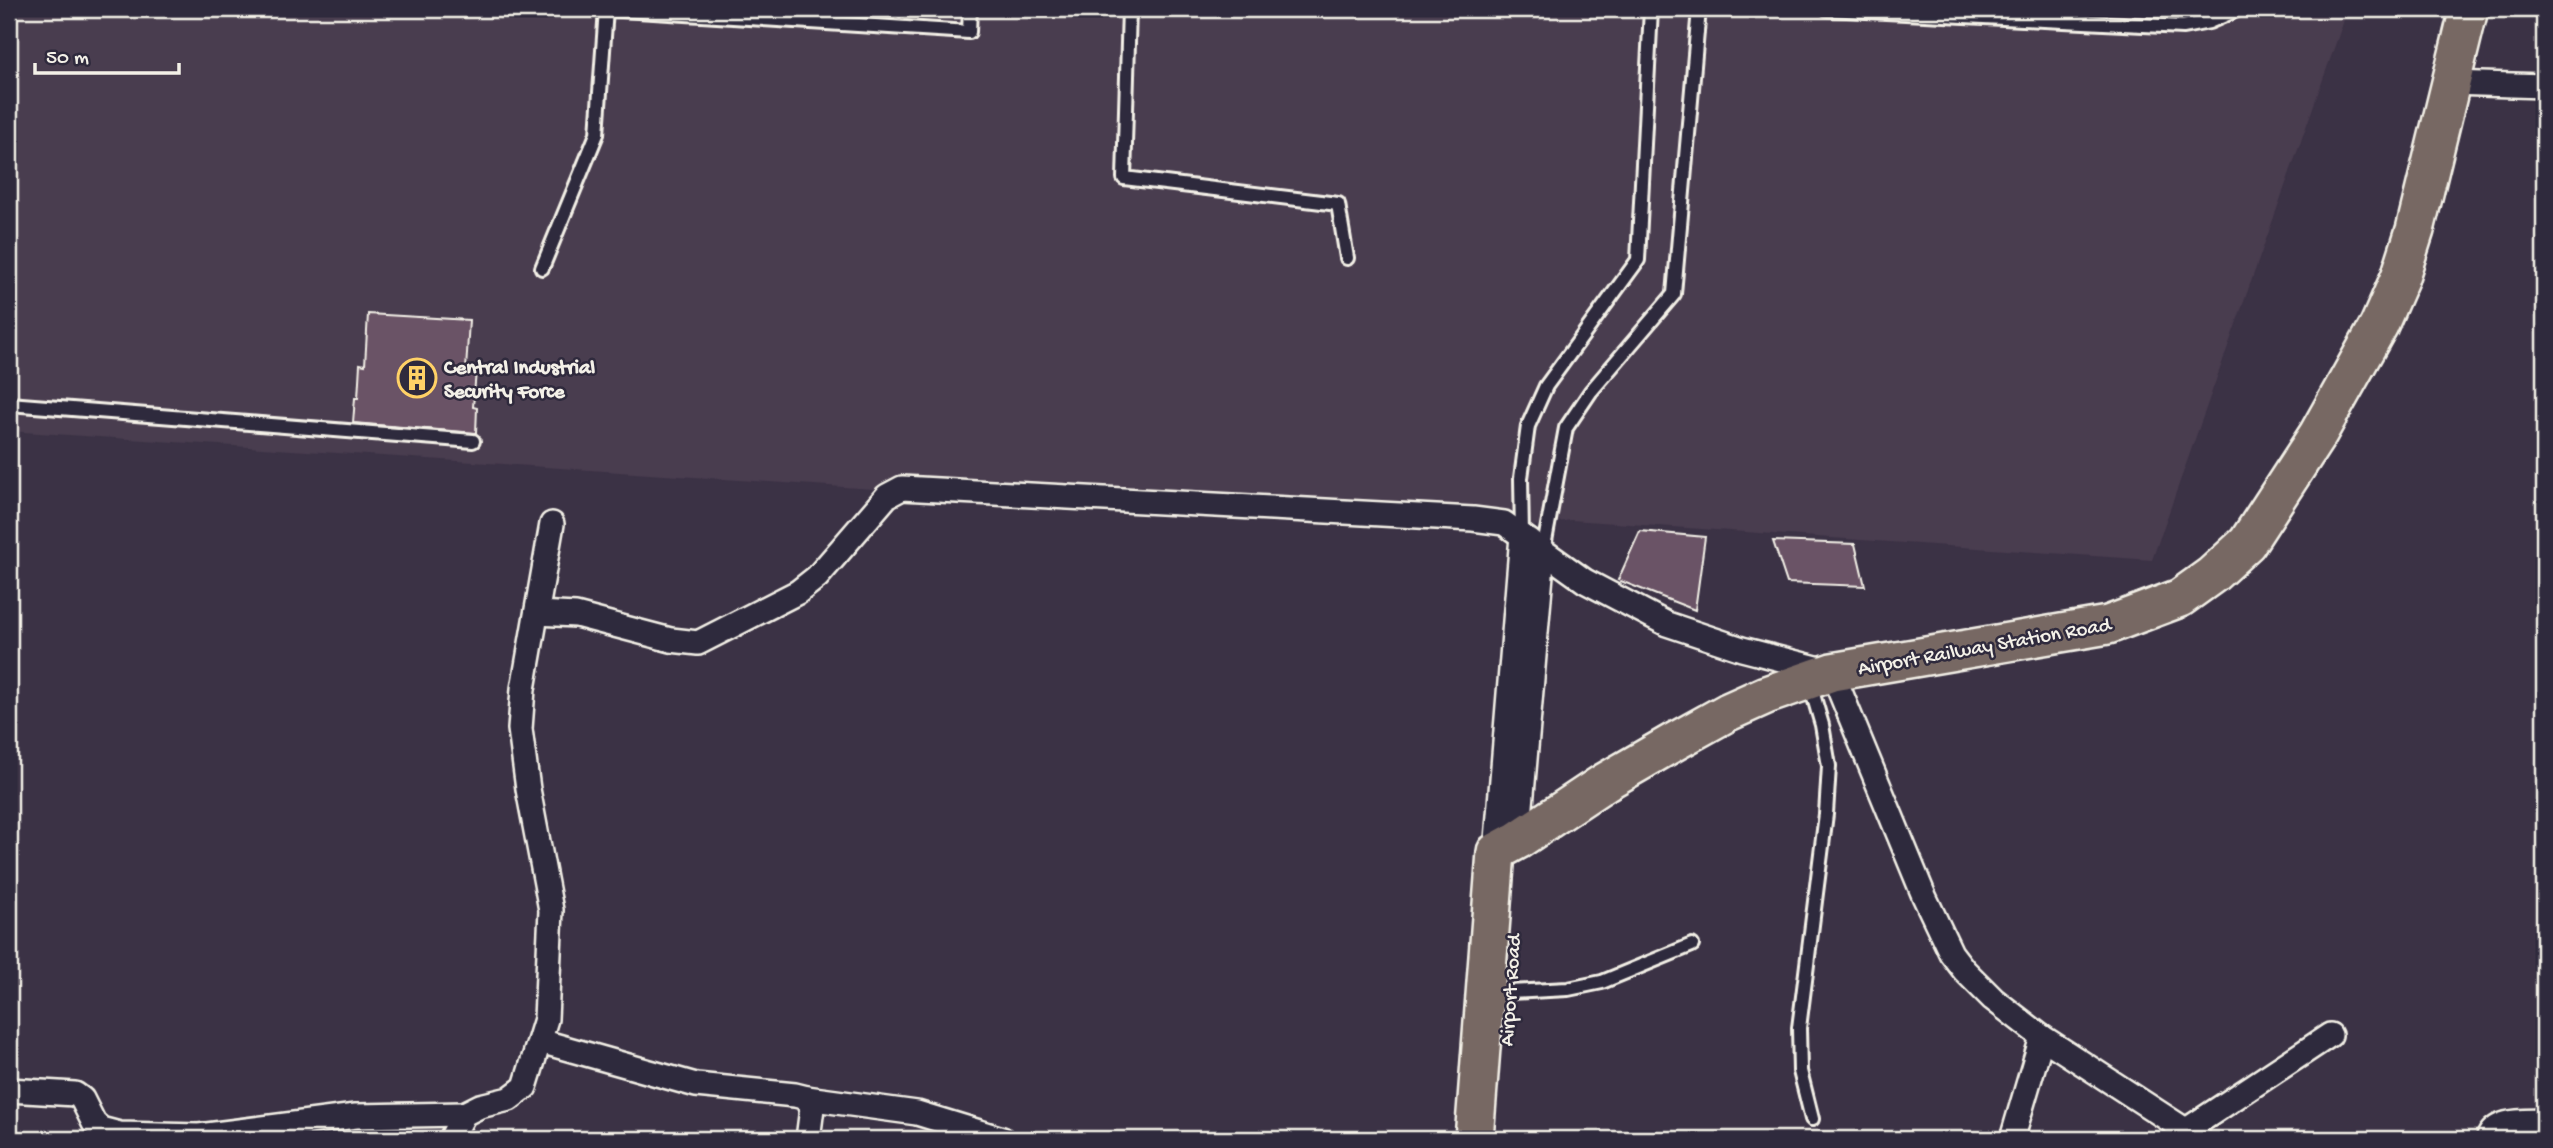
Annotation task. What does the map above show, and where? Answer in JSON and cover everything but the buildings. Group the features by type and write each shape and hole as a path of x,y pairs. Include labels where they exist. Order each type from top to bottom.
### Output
{"main road":[{"name":"Airport Railway Station Road","path":"1507,846 1605,782 1706,724 1766,695 1821,676 2108,625 2180,598 2212,575 2247,543 2318,434 2379,325 2400,277 2415,230 2469,9"},
{"name":"Airport Road","path":"1497,1139 1510,992 1507,846"},
{"path":"1474,1139 1507,846"}],"street":[{"path":"2450,83 2544,86"},
{"path":"537,613 576,615 671,640 698,643 788,598 817,578 887,496 902,488 1473,519 1504,523 1585,581 1667,624 1821,676 1951,953 1964,970 1993,999 2042,1037 2192,1135 2330,1035"},
{"path":"9,1090 75,1094 82,1099 94,1123 102,1129 120,1134 199,1136 368,1115 464,1114 480,1106 509,1099 526,1087 546,1019 551,910 526,779 520,729 523,689 552,524"},
{"path":"1507,846 1522,536"},
{"path":"1507,846 1543,552"},
{"path":"2012,1139 2042,1037"},
{"path":"540,1041 696,1085 795,1094 807,1098 917,1113 1002,1139"},
{"path":"807,1098 812,1108 808,1139"},
{"path":"451,1139 464,1114"},
{"path":"2488,1139 2497,1127 2510,1123 2544,1121"}],"lane":[{"path":"542,268 597,135 606,9 968,32 971,9"},
{"path":"1129,9 1124,178 1338,204 1347,258"},
{"path":"1522,536 1521,478 1528,426 1546,386 1638,260 1651,9"},
{"path":"1543,552 1566,428 1591,391 1674,294 1699,9"},
{"path":"1826,9 2183,27 2209,22 2239,9"},
{"path":"9,404 473,441"},
{"path":"1812,1119 1800,1071 1799,1039 1826,814 1829,766 1822,725 1821,676"},
{"path":"1510,992 1568,989 1593,984 1692,945"}],"shaded area":[{"path":"9,9 2348,9 2152,560 1571,520 1501,531 9,431"}],"place":[{"name":"Central Industrial Security Force","path":"417,378"}]}
